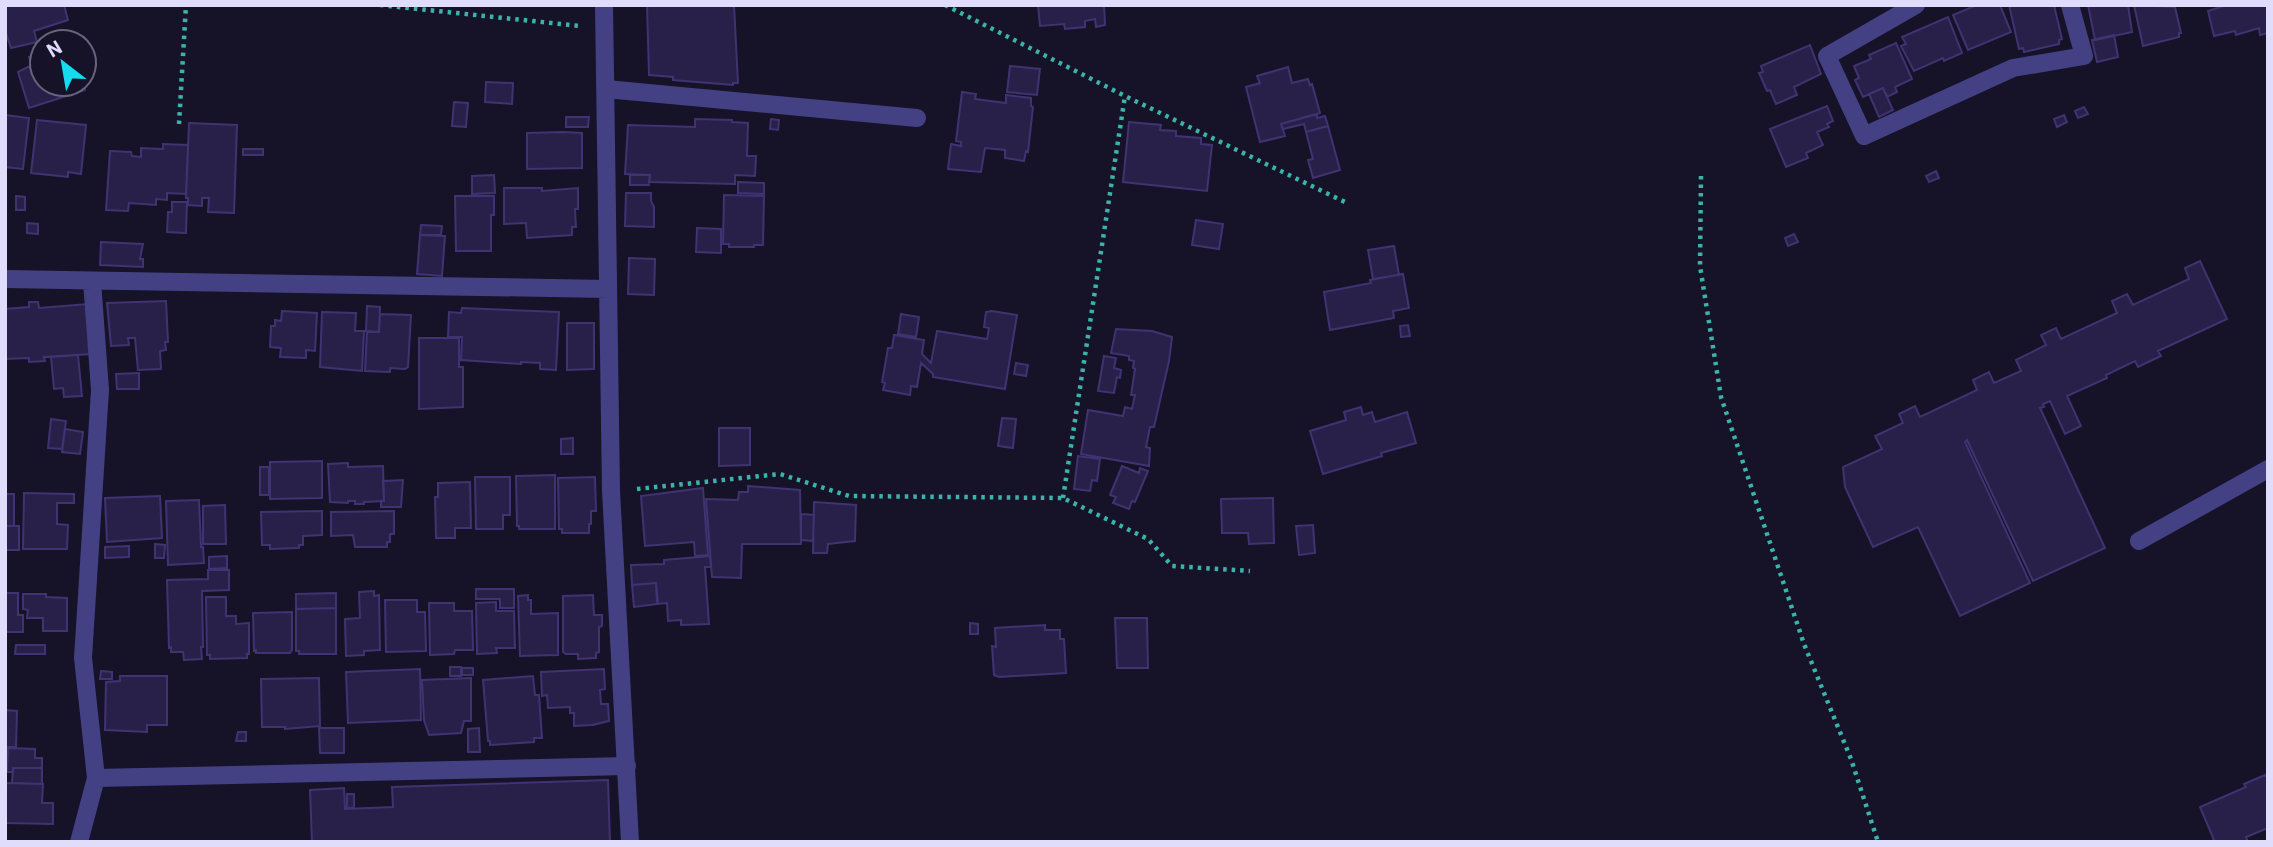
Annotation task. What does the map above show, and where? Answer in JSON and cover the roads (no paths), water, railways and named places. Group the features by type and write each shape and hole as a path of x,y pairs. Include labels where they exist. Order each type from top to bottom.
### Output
{"street":[{"path":"604,5 611,491 631,842"},
{"path":"1916,5 1828,56 1864,136 2013,68 2084,56 2070,5"},
{"path":"606,89 918,118"},
{"path":"5,279 608,289"},
{"path":"79,842 96,778 83,658 100,390 92,281"},
{"path":"2139,541 2268,469"},
{"path":"96,778 627,766"}]}
